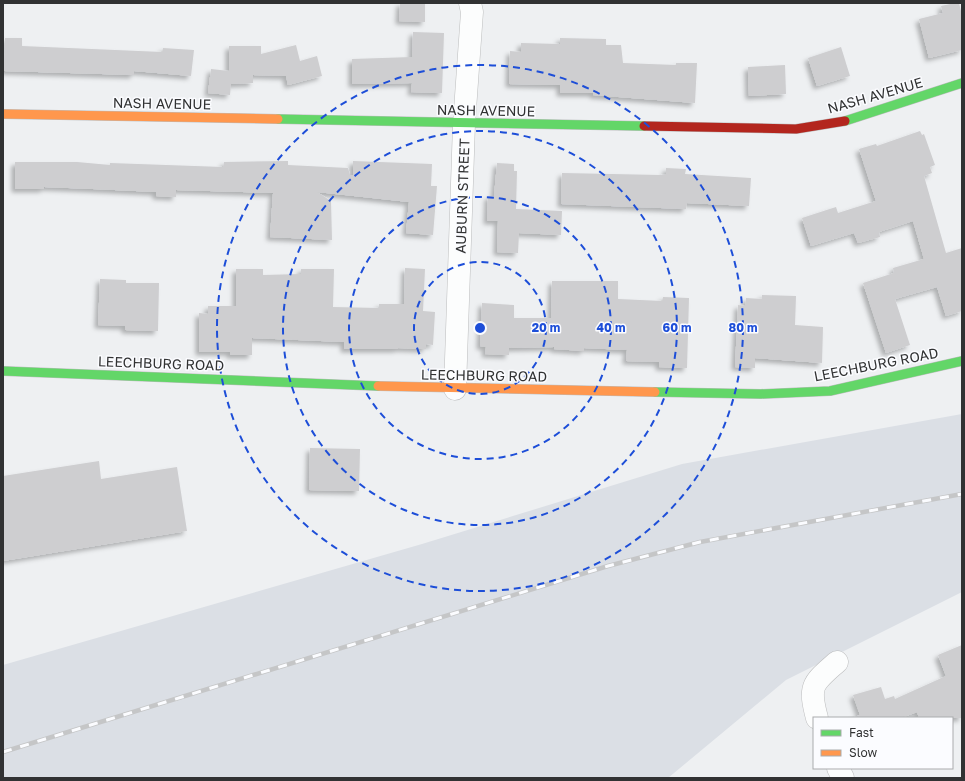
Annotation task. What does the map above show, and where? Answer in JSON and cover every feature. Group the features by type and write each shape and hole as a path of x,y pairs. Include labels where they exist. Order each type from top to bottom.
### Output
{"street":[{"name":"AUBURN STREET","path":"455,389 464,124 472,12 470,3"},
{"name":"NASH AVENUE","path":"3,114 464,124 796,129 849,120 962,83"},
{"name":"LEECHBURG ROAD","path":"3,371 455,389 761,394 830,390 932,369 962,361"},
{"path":"817,717 811,693 816,681 837,662"},
{"path":"838,769 843,778"}],"shaded area":[{"path":"962,414 962,592 786,680 668,778 3,778 3,665 422,544 682,464"}],"building":[{"path":"400,3 425,3 425,22 399,21"},
{"path":"959,3 962,15 962,50 929,58 919,19 943,13 941,6"},
{"path":"413,32 444,33 442,93 411,92 412,83 352,84 352,59 412,57"},
{"path":"5,38 22,38 22,46 162,52 163,48 194,50 191,76 134,71 134,75 4,71"},
{"path":"560,38 606,39 606,45 621,45 623,63 676,65 676,63 697,63 695,103 593,95 593,93 560,93 560,85 509,84 510,51 521,52 521,43 560,44"},
{"path":"296,45 300,61 317,56 322,76 288,85 286,76 253,75 253,83 231,84 230,95 208,93 211,69 229,71 229,46 261,46 261,54"},
{"path":"841,47 850,76 817,86 808,58"},
{"path":"785,65 786,94 749,96 748,67"},
{"path":"920,131 922,135 924,134 935,165 930,167 932,173 924,176 946,253 962,248 962,311 946,316 937,287 895,299 910,345 886,353 863,283 894,273 893,268 924,259 913,221 879,232 880,237 858,243 854,233 811,246 802,218 836,207 838,213 876,201 859,149 876,144 877,146"},
{"path":"288,161 288,165 348,168 350,175 353,175 353,161 432,164 431,186 437,186 433,235 406,233 409,202 317,192 331,201 332,240 270,237 273,193 176,190 176,197 156,196 156,192 44,187 44,189 15,189 15,162 77,162 110,165 110,163 223,167 224,162"},
{"path":"497,163 514,164 514,171 517,171 516,209 562,211 561,235 519,233 518,253 497,252 498,221 487,221 488,196 494,196"},
{"path":"666,168 686,169 685,174 751,178 749,206 687,203 686,209 561,204 562,173 661,175 666,174"},
{"path":"405,268 425,269 423,311 435,312 433,345 426,344 426,349 344,349 344,342 252,338 252,355 230,355 230,352 199,352 199,313 208,314 208,306 236,306 236,269 263,269 263,275 301,274 301,269 334,269 333,307 379,308 379,304 404,304"},
{"path":"100,279 126,280 126,283 159,283 158,331 125,330 125,326 98,325"},
{"path":"552,281 618,281 618,299 662,301 663,297 689,298 687,368 659,367 659,362 626,361 627,350 584,348 584,351 554,349 554,347 509,348 509,355 485,354 486,347 480,346 482,303 514,305 514,318 551,318"},
{"path":"762,295 796,296 795,325 823,327 822,363 755,358 755,368 735,367 738,305 745,306 746,298 762,299"},
{"path":"310,448 360,449 359,491 309,490"},
{"path":"99,461 101,479 177,467 187,531 3,561 3,476"},
{"path":"962,645 962,718 919,717 917,712 904,717 855,717 860,715 853,695 881,687 885,699 894,696 895,699 946,676 938,655"}],"railway":[{"path":"3,752 608,566 700,542 962,494"}],"traffic: fast":[{"path":"845,121 962,83"},
{"path":"278,119 644,126"},
{"path":"655,392 761,394 830,391 962,361"},
{"path":"3,371 378,386"}],"traffic: slow":[{"path":"3,114 278,119"},
{"path":"378,386 655,392"}],"traffic: jam":[{"path":"644,126 796,129 845,121"}]}
